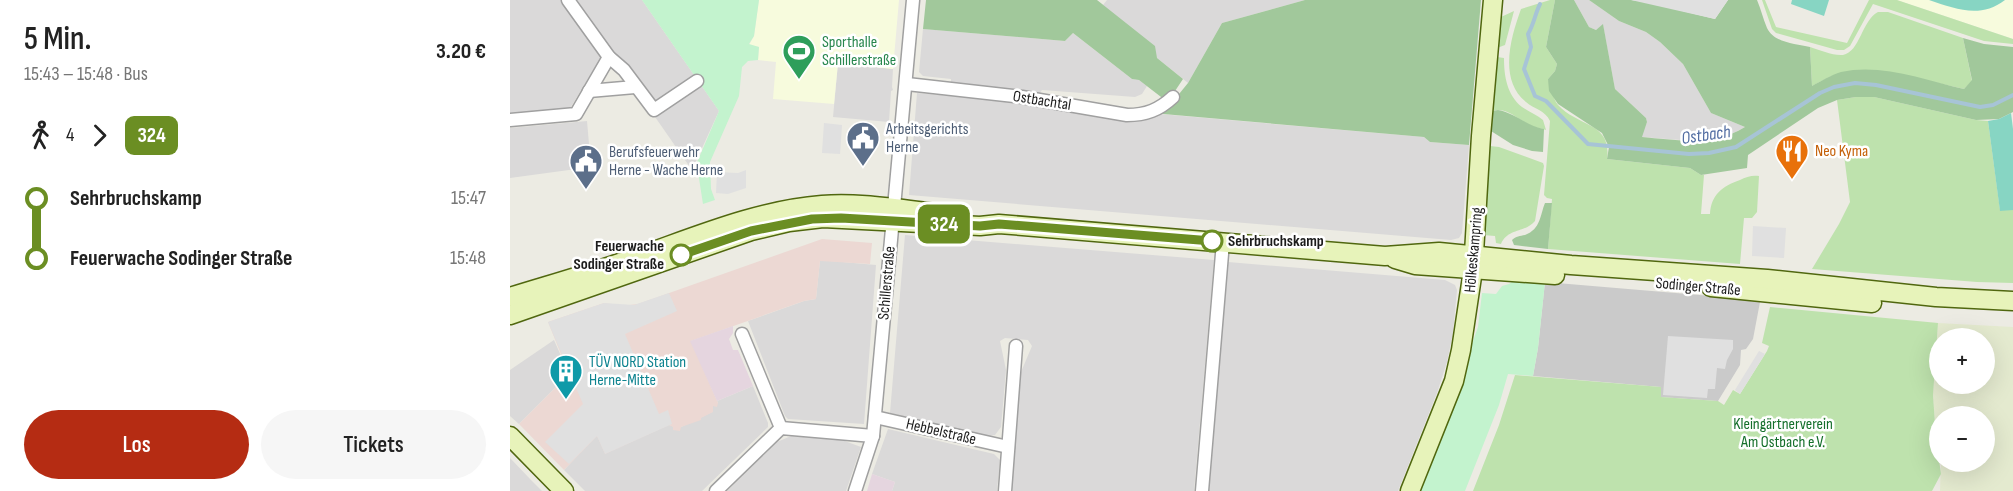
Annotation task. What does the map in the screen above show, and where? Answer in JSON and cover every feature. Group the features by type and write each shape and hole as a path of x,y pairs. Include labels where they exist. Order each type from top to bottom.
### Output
{"main road":[{"name":"Hölkeskampring","path":"1410,491 1454,381 1463,339 1474,263 1481,136 1493,0"},
{"name":"Sodinger Straße","path":"510,297 766,214 838,204 893,215"},
{"name":"Sodinger Straße","path":"510,315 751,231 774,225 823,218 893,215 980,218 999,224 1385,256 1415,265 1474,263 1571,265 1767,279 1936,297 2013,301"},
{"name":"Sodinger Straße","path":"1474,263 1935,308 2013,312"},
{"path":"510,436 564,491"}],"street":[{"path":"568,0 609,57 624,70 654,110 698,81"},
{"name":"Schillerstraße","path":"855,491 873,436 913,0"},
{"path":"510,120 581,113 589,91 609,57"},
{"name":"Ostbachtal","path":"907,84 1022,98 1127,115 1156,111 1173,97"},
{"path":"589,91 635,87"},
{"path":"1202,491 1223,242"},
{"path":"742,334 781,428"},
{"path":"1005,491 1016,346"},
{"name":"Hebbelstraße","path":"875,417 1008,447"},
{"path":"716,491 781,428 873,436"}],"shaded area":[{"path":"510,0 563,0 602,56 569,110 510,116"},
{"path":"573,0 642,0 719,111 692,170 653,114 626,63 617,59"},
{"path":"759,0 899,0 893,69 838,63 834,104 773,99 776,62 758,60 759,47 749,45 754,36"},
{"path":"1107,0 1305,0 1222,23 1188,83 1157,58 1103,5"},
{"path":"1574,0 1589,0 1619,21 1646,32 1660,42 1683,64 1711,113 1745,127 1728,136 1712,140 1641,137 1647,122 1646,118 1615,89 1603,25 1596,30 1589,27"},
{"path":"1631,0 1728,0 1715,19"},
{"path":"1792,0 1829,0 1824,16 1791,4"},
{"path":"1897,0 2013,0 2013,39"},
{"path":"1929,0 2005,0 1996,6 1977,11 1958,9"},
{"path":"923,29 1065,41 1073,33 1132,79 1139,80 1147,86 1142,94 1135,97 1042,90 1037,97 970,85 951,84 951,79 923,76 919,72"},
{"path":"838,63 893,69 889,122 833,117"},
{"path":"917,93 1424,137 1430,142 1469,145 1462,233 1459,238 1451,240 909,195"},
{"path":"2011,113 2013,210 2000,211 1988,121"},
{"path":"587,121 591,167 510,178 510,128"},
{"path":"824,123 842,125 840,154 822,153"},
{"path":"746,170 746,188 728,194 716,193 717,172 738,173"},
{"path":"1753,226 1786,228 1784,258 1752,256"},
{"path":"905,235 1214,260 1194,491 1013,491 1011,486 1021,372 1032,346 1028,340 1005,338 1000,341 1006,370 1001,427 995,435 989,436 890,413"},
{"path":"822,239 872,243 870,264 820,261 816,299 804,301 691,341 718,403 717,407 713,406 713,412 701,420 681,427 680,431 673,430 673,427 669,425 605,454 597,436 564,470 519,424 569,374 548,322 604,303 621,306 638,304"},
{"path":"820,260 876,265 864,424 788,419 748,321 816,299"},
{"path":"1228,262 1445,280 1455,285 1457,290 1453,333 1447,362 1398,491 1209,491"},
{"path":"1545,282 1760,302 1753,339 1746,349 1741,350 1740,365 1718,401 1660,397 1661,387 1533,376"},
{"path":"669,293 677,311 625,334 659,414 668,410 672,424 605,454 597,436 569,464 545,442 583,404 548,322 604,303 634,305"},
{"path":"1938,323 2013,327 2013,491 1940,491 1941,472 1995,472 1995,406 1934,406 1933,394 1995,394 1995,328 1938,328"},
{"path":"733,326 733,333 729,339 733,350 738,350 753,386 717,401 690,341"},
{"path":"1668,336 1733,340 1733,349 1725,369 1717,368 1715,389 1708,389 1707,398 1663,395"},
{"path":"554,340 569,374 519,424 510,416 510,370"},
{"path":"1759,351 1765,354 1740,394 1735,390"},
{"path":"753,386 768,427 702,491 585,491 564,470 597,435 669,425 681,427 712,412 712,406 718,403 717,401"},
{"path":"888,429 994,454 1000,460 997,491 892,491 895,482 872,474"},
{"path":"791,436 842,440 861,447 846,491 727,491 777,442"},
{"path":"510,458 531,480 542,491 510,491"},
{"path":"872,474 895,482 892,491 867,491"}],"green space":[{"path":"642,0 759,0 754,36 749,44 759,47 758,60 748,61 742,67 739,96 710,162 711,189 715,200 703,204 698,172 692,170 719,111"},
{"path":"926,0 1097,0 1155,46 1157,58 1183,79 1173,94 1165,100 1139,80 1132,79 1073,33 1065,41 923,29"},
{"path":"1305,0 1481,0 1469,145 1430,142 1424,137 1152,113 1166,111 1188,83 1222,23"},
{"path":"1555,0 1546,47 1557,64 1555,71 1548,79 1553,96 1566,112 1599,131 1607,147 1607,159 1690,168 1704,175 1701,214 1710,214 1715,196 1723,188 1747,177 1759,176 1757,212 1752,218 1744,218 1740,264 1548,249 1552,199 1544,195 1550,121 1545,114 1526,102 1517,93 1509,70 1509,57 1521,9"},
{"path":"1555,0 1574,0 1589,27 1596,30 1603,24 1615,89 1646,118 1647,122 1642,137 1707,140 1745,127 1711,113 1683,64 1660,42 1646,32 1619,21 1589,0 1646,2 1715,19 1728,0 1757,0 1770,33 1780,40 1810,47 1812,86 1841,72 1872,70 1903,74 1964,89 1972,80 1963,38 1984,44 2013,47 2013,112 1999,119 1976,120 1874,97 1856,97 1837,100 1818,108 1748,155 1747,168 1701,175 1690,168 1607,159 1609,147 1602,133 1558,104 1549,91 1548,79 1555,71 1557,64 1546,47"},
{"path":"1762,0 1765,0 1776,27 1847,43 1869,0 1897,0 2013,39 2013,44 1984,41 1873,4 1850,46 1844,50 1837,50 1776,33 1772,29"},
{"path":"1514,11 1505,45 1497,48 1501,17"},
{"path":"1878,12 1888,12 1963,38 1972,81 1964,89 1890,72 1831,76 1812,86 1810,47 1835,55 1849,53 1868,22"},
{"path":"1497,57 1504,58 1506,78 1513,97 1522,107 1543,120 1546,130 1532,126 1508,112 1492,111"},
{"path":"1874,97 1988,121 2000,210 2013,210 2013,283 1812,269 1850,202 1837,100"},
{"path":"1498,110 1544,129 1543,152 1513,145 1491,131 1492,111"},
{"path":"1490,146 1543,163 1544,166 1535,221 1508,235 1501,244 1496,243 1495,236 1483,235"},
{"path":"1545,203 1552,203 1548,249 1514,245 1512,240 1530,232 1537,225"},
{"path":"1513,281 1545,282 1533,376 1508,374 1499,405 1465,491 1419,491 1478,327 1482,293 1496,294 1502,286"},
{"name":"Kleingärtnerverein Am Ostbach e.V.","path":"1770,307 1938,323 1938,328 1929,328 1929,394 1933,394 1934,406 1929,406 1929,472 1941,472 1941,474 1932,491 1473,491 1499,425 1515,375 1661,387 1661,397 1718,401 1724,405 1733,390 1740,394 1767,351 1769,346 1762,343"}],"waterway":[{"name":"Ostbach","path":"1540,4 1528,34 1531,47 1524,69 1535,96 1546,101 1588,144 1689,154 1709,153 1736,147 1820,93 1834,87 1855,83 1876,85 1980,107 1993,105 2013,95"}],"bus line":[{"name":"324","path":"681,255 774,225 823,218 980,226 999,224 1212,241"}],"place":[{"name":"Sporthalle Schillerstraße","path":"799,80"},
{"name":"Arbeitsgerichts Herne","path":"863,167"},
{"name":"Neo Kyma","path":"1792,180"},
{"name":"Berufsfeuerwehr Herne - Wache Herne","path":"586,190"},
{"name":"Sehrbruchskamp","path":"1212,241"},
{"name":"Feuerwache Sodinger Straße","path":"681,255"},
{"name":"TÜV NORD Station Herne-Mitte","path":"566,400"}]}
